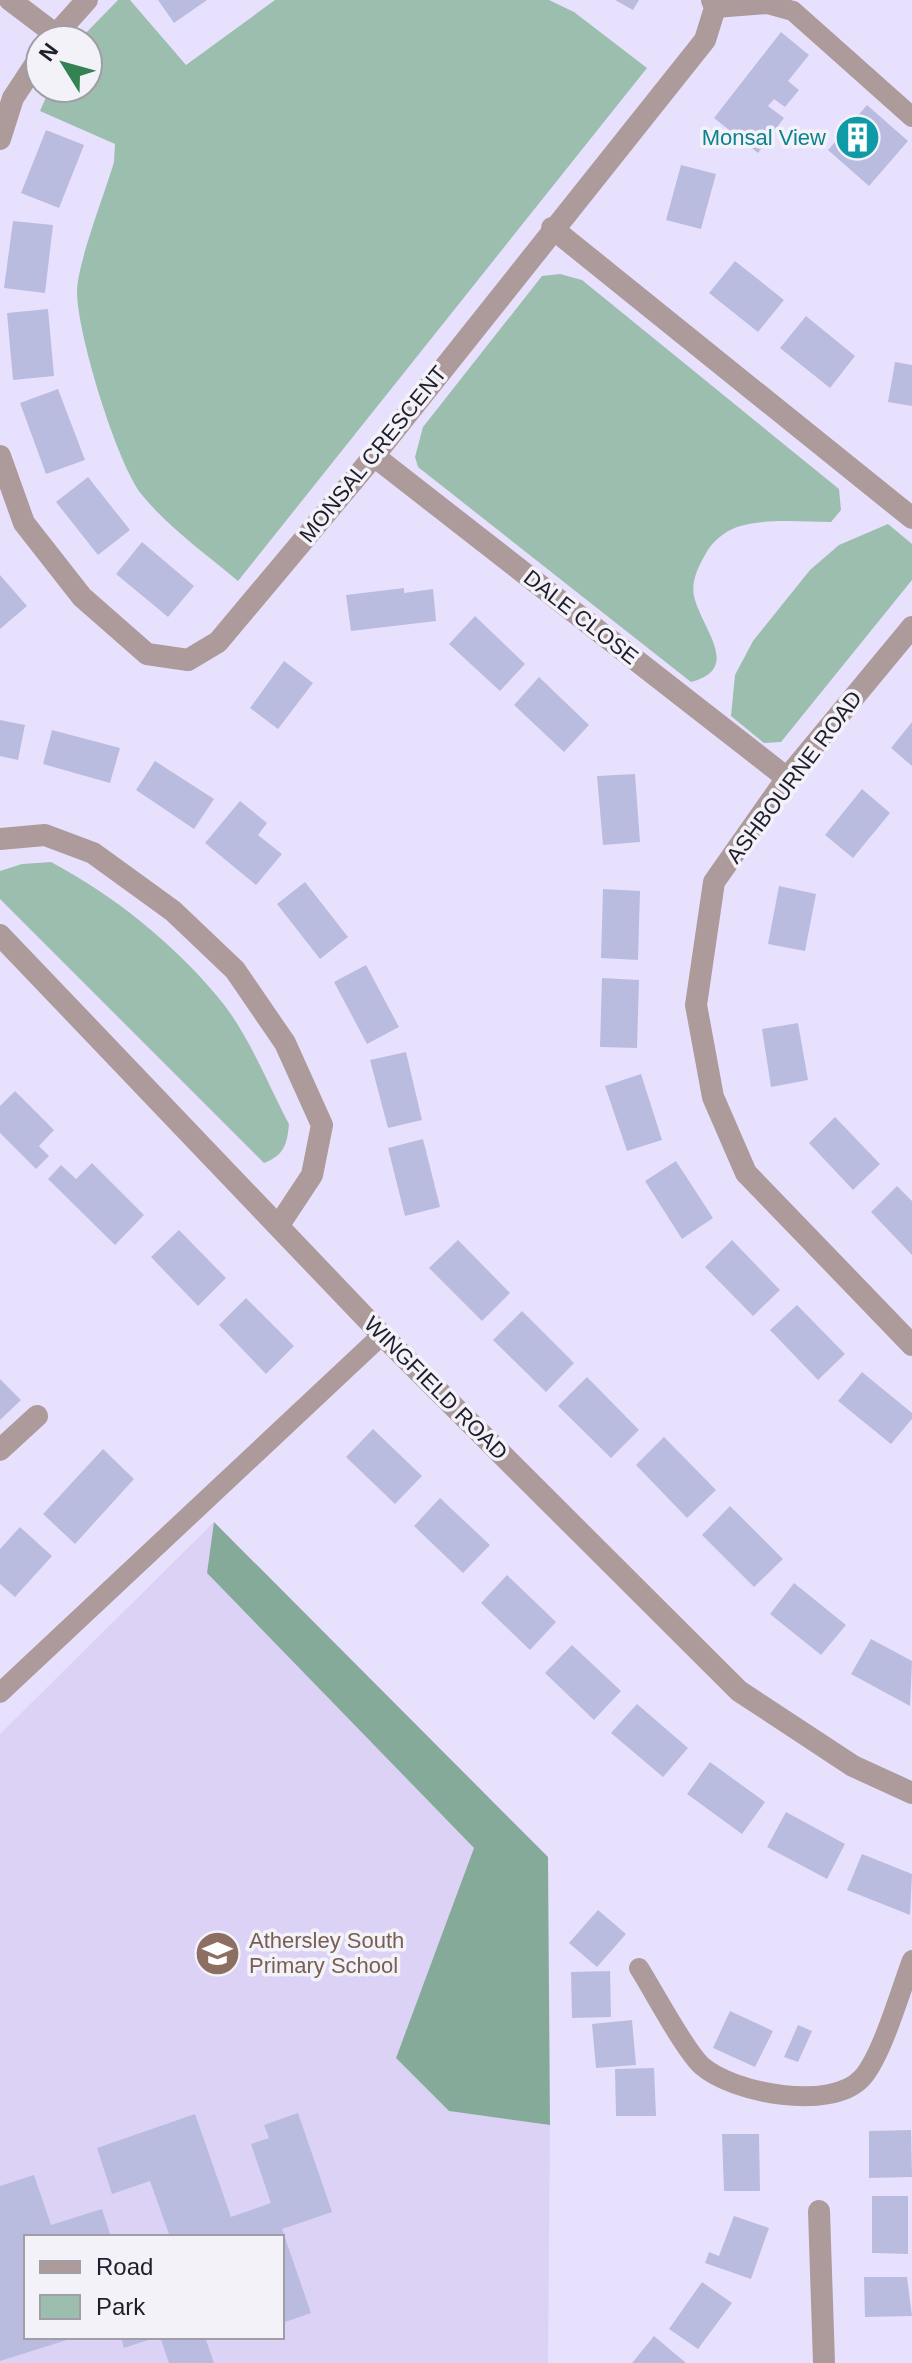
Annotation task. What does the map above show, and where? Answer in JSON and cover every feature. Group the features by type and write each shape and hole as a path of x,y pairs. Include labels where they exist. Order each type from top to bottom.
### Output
{"street":[{"path":"10,0 38,24"},
{"path":"65,24 87,0"},
{"name":"MONSAL CRESCENT","path":"0,456 24,523 82,597 147,654 188,660 218,642 374,456 552,228 705,40 714,4"},
{"path":"0,139 13,98 24,81"},
{"path":"552,228 912,518"},
{"name":"DALE CLOSE","path":"374,456 787,778"},
{"name":"ASHBOURNE ROAD","path":"912,627 787,778 714,882 696,1005 713,1097 746,1173 912,1345"},
{"path":"0,839 45,835 93,853 173,911 235,970 285,1043 322,1125 312,1175 279,1225"},
{"name":"WINGFIELD ROAD","path":"0,935 382,1335 739,1691 853,1766 912,1793"},
{"path":"0,1450 37,1416"},
{"path":"819,2211 824,2363"}],"lane":[{"path":"714,4 768,4 793,11 912,117"},
{"path":"0,1693 382,1335"},
{"path":"639,1968 700,2065 726,2080 771,2094 810,2097 842,2090 862,2078 881,2040 912,1960"}],"shaded area":[{"name":"Athersley South Primary School","path":"214,1522 207,1573 474,1848 396,2058 449,2111 550,2125 548,2363 0,2363 0,1734"}],"green space":[{"path":"118,0 130,0 186,65 275,0 549,0 574,12 647,68 238,581 176,530 142,495 121,456 91,366 79,311 78,280 114,162 115,144 40,111 43,104 104,104 104,24 95,24"},
{"path":"560,274 582,280 839,489 841,510 831,522 748,524 727,532 711,546 694,580 693,591 717,658 714,668 706,676 691,682 418,467 415,457 423,427 542,276"},
{"path":"888,524 912,544 912,580 781,742 764,743 731,716 735,675 753,641 810,570 839,545"},
{"path":"51,862 140,921 181,957 217,996 248,1042 289,1124 280,1153 264,1163 0,899 0,871 22,864"},
{"path":"214,1522 548,1857 550,2125 449,2111 396,2058 474,1848 207,1573"}],"building":[{"path":"158,0 207,0 174,23"},
{"path":"615,0 639,0 633,10"},
{"path":"781,32 809,55 788,81 799,90 785,107 774,99 768,106 784,118 758,153 714,118"},
{"path":"867,105 908,141 869,186 828,150"},
{"path":"46,130 84,145 59,208 21,193"},
{"path":"681,165 716,174 701,229 666,220"},
{"path":"13,221 53,225 45,293 4,288"},
{"path":"735,261 784,300 758,332 709,293"},
{"path":"48,309 54,376 13,380 7,313"},
{"path":"806,316 855,356 830,388 780,348"},
{"path":"895,362 912,365 912,406 888,402"},
{"path":"58,389 85,460 46,474 20,403"},
{"path":"88,477 130,530 98,555 56,502"},
{"path":"142,542 194,586 168,617 116,574"},
{"path":"0,575 27,606 0,629"},
{"path":"404,588 404,593 433,589 436,621 351,631 346,595"},
{"path":"475,616 525,664 500,691 449,644"},
{"path":"284,661 313,683 278,729 250,708"},
{"path":"539,677 589,725 564,752 514,705"},
{"path":"0,720 25,725 18,760 0,756"},
{"path":"912,722 912,766 891,748"},
{"path":"52,730 120,748 110,783 43,764"},
{"path":"155,761 214,799 194,829 136,790"},
{"path":"635,774 640,842 603,845 597,776"},
{"path":"862,789 890,813 853,858 825,835"},
{"path":"240,801 267,823 258,835 282,854 256,885 205,843"},
{"path":"305,882 348,937 320,959 277,904"},
{"path":"779,886 816,894 805,951 768,944"},
{"path":"603,889 640,891 638,960 601,958"},
{"path":"366,965 399,1027 367,1044 334,982"},
{"path":"602,978 639,980 637,1048 600,1047"},
{"path":"798,1023 808,1080 771,1087 762,1029"},
{"path":"406,1052 422,1120 388,1128 370,1060"},
{"path":"641,1074 662,1140 627,1151 605,1086"},
{"path":"15,1091 54,1130 39,1146 49,1156 36,1169 0,1133 0,1106"},
{"path":"835,1117 880,1164 853,1190 809,1143"},
{"path":"423,1139 440,1207 405,1216 388,1148"},
{"path":"676,1161 713,1218 682,1239 645,1181"},
{"path":"92,1163 144,1215 115,1245 48,1179 61,1165 76,1179"},
{"path":"897,1186 912,1201 912,1255 871,1212"},
{"path":"179,1230 226,1278 198,1306 151,1257"},
{"path":"458,1240 510,1293 482,1321 429,1268"},
{"path":"732,1240 780,1290 753,1316 705,1267"},
{"path":"246,1298 294,1346 266,1374 219,1325"},
{"path":"797,1305 845,1354 818,1380 770,1330"},
{"path":"522,1311 574,1363 546,1392 493,1340"},
{"path":"862,1372 912,1413 912,1419 891,1444 838,1401"},
{"path":"587,1377 639,1430 611,1458 558,1406"},
{"path":"0,1379 21,1400 0,1420"},
{"path":"373,1429 422,1476 395,1504 346,1457"},
{"path":"664,1437 716,1490 687,1518 636,1465"},
{"path":"103,1449 134,1479 75,1544 43,1514"},
{"path":"440,1498 490,1545 463,1573 414,1526"},
{"path":"730,1506 783,1559 754,1587 702,1535"},
{"path":"20,1527 52,1556 15,1597 0,1584 0,1549"},
{"path":"507,1575 556,1622 530,1650 481,1603"},
{"path":"794,1583 846,1625 821,1655 770,1614"},
{"path":"871,1639 912,1661 910,1706 851,1674"},
{"path":"572,1645 621,1691 594,1720 545,1673"},
{"path":"637,1704 688,1748 663,1777 611,1733"},
{"path":"710,1762 765,1802 742,1834 687,1794"},
{"path":"786,1812 845,1844 827,1879 767,1847"},
{"path":"862,1854 912,1874 910,1915 847,1890"},
{"path":"598,1910 626,1934 597,1967 569,1943"},
{"path":"610,1971 611,2017 572,2018 571,1972"},
{"path":"730,2011 773,2031 755,2067 713,2048"},
{"path":"632,2020 636,2065 596,2068 592,2024"},
{"path":"798,2025 812,2031 798,2062 784,2057"},
{"path":"654,2068 656,2116 616,2116 615,2069"},
{"path":"298,2113 332,2212 282,2229 311,2313 284,2322 284,2235 169,2235 150,2181 112,2194 97,2148 195,2114 231,2217 271,2203 251,2144 269,2138 264,2125"},
{"path":"911,2130 912,2177 869,2178 869,2131"},
{"path":"722,2134 759,2134 760,2191 724,2191"},
{"path":"34,2175 51,2225 102,2209 110,2235 24,2235 24,2339 70,2339 0,2361 0,2186"},
{"path":"872,2196 908,2196 908,2254 872,2253"},
{"path":"734,2216 769,2228 751,2279 705,2263 709,2252 719,2256"},
{"path":"864,2277 907,2277 912,2316 865,2317"},
{"path":"702,2282 732,2303 698,2349 669,2329"},
{"path":"654,2336 686,2363 632,2363"},
{"path":"122,2339 151,2339 124,2348"},
{"path":"161,2339 206,2339 214,2363 169,2363"}],"place":[{"name":"Monsal View","path":"857,137"},
{"name":"Athersley South Primary School","path":"218,1953"}]}
